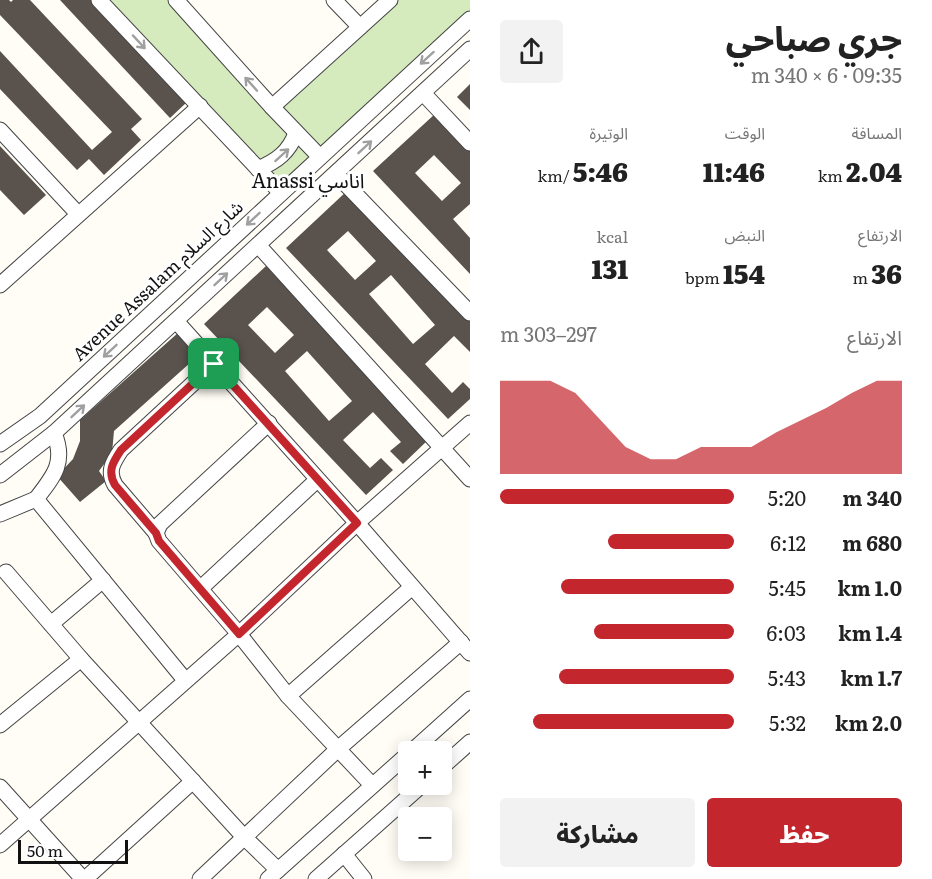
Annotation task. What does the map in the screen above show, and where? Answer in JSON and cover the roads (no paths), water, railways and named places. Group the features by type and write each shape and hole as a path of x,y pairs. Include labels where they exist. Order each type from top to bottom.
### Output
{"street":[{"path":"99,0 281,193"},
{"path":"176,0 320,157"},
{"path":"334,0 360,27"},
{"path":"272,107 390,0"},
{"name":"Avenue Assalam شارع السلام","path":"0,444 40,416 470,19"},
{"path":"0,475 54,433 470,50"},
{"path":"423,93 470,143"},
{"path":"0,285 200,106"},
{"path":"0,130 78,214"},
{"path":"258,169 282,156 291,146 296,133"},
{"path":"336,174 470,313"},
{"path":"258,245 470,479"},
{"path":"176,321 465,647 339,748 200,879"},
{"path":"214,364 121,450 112,462 110,476 156,533 159,541 201,588 288,696 372,785"},
{"path":"156,533 160,524 268,423"},
{"path":"0,845 239,634 357,523 470,423"},
{"path":"0,514 36,499 56,471 60,456 54,433"},
{"path":"201,588 317,480"},
{"path":"36,499 185,680"},
{"path":"6,572 81,659 244,837 273,874 398,763"},
{"path":"51,624 103,580"},
{"path":"288,696 412,587"},
{"path":"0,725 81,659"},
{"path":"423,741 470,699"},
{"path":"452,758 470,742"},
{"path":"0,787 84,879 193,781"},
{"path":"316,879 411,795"},
{"path":"344,854 364,879"}],"district":[{"name":"Anassi اناسي","path":"308,181"}]}
